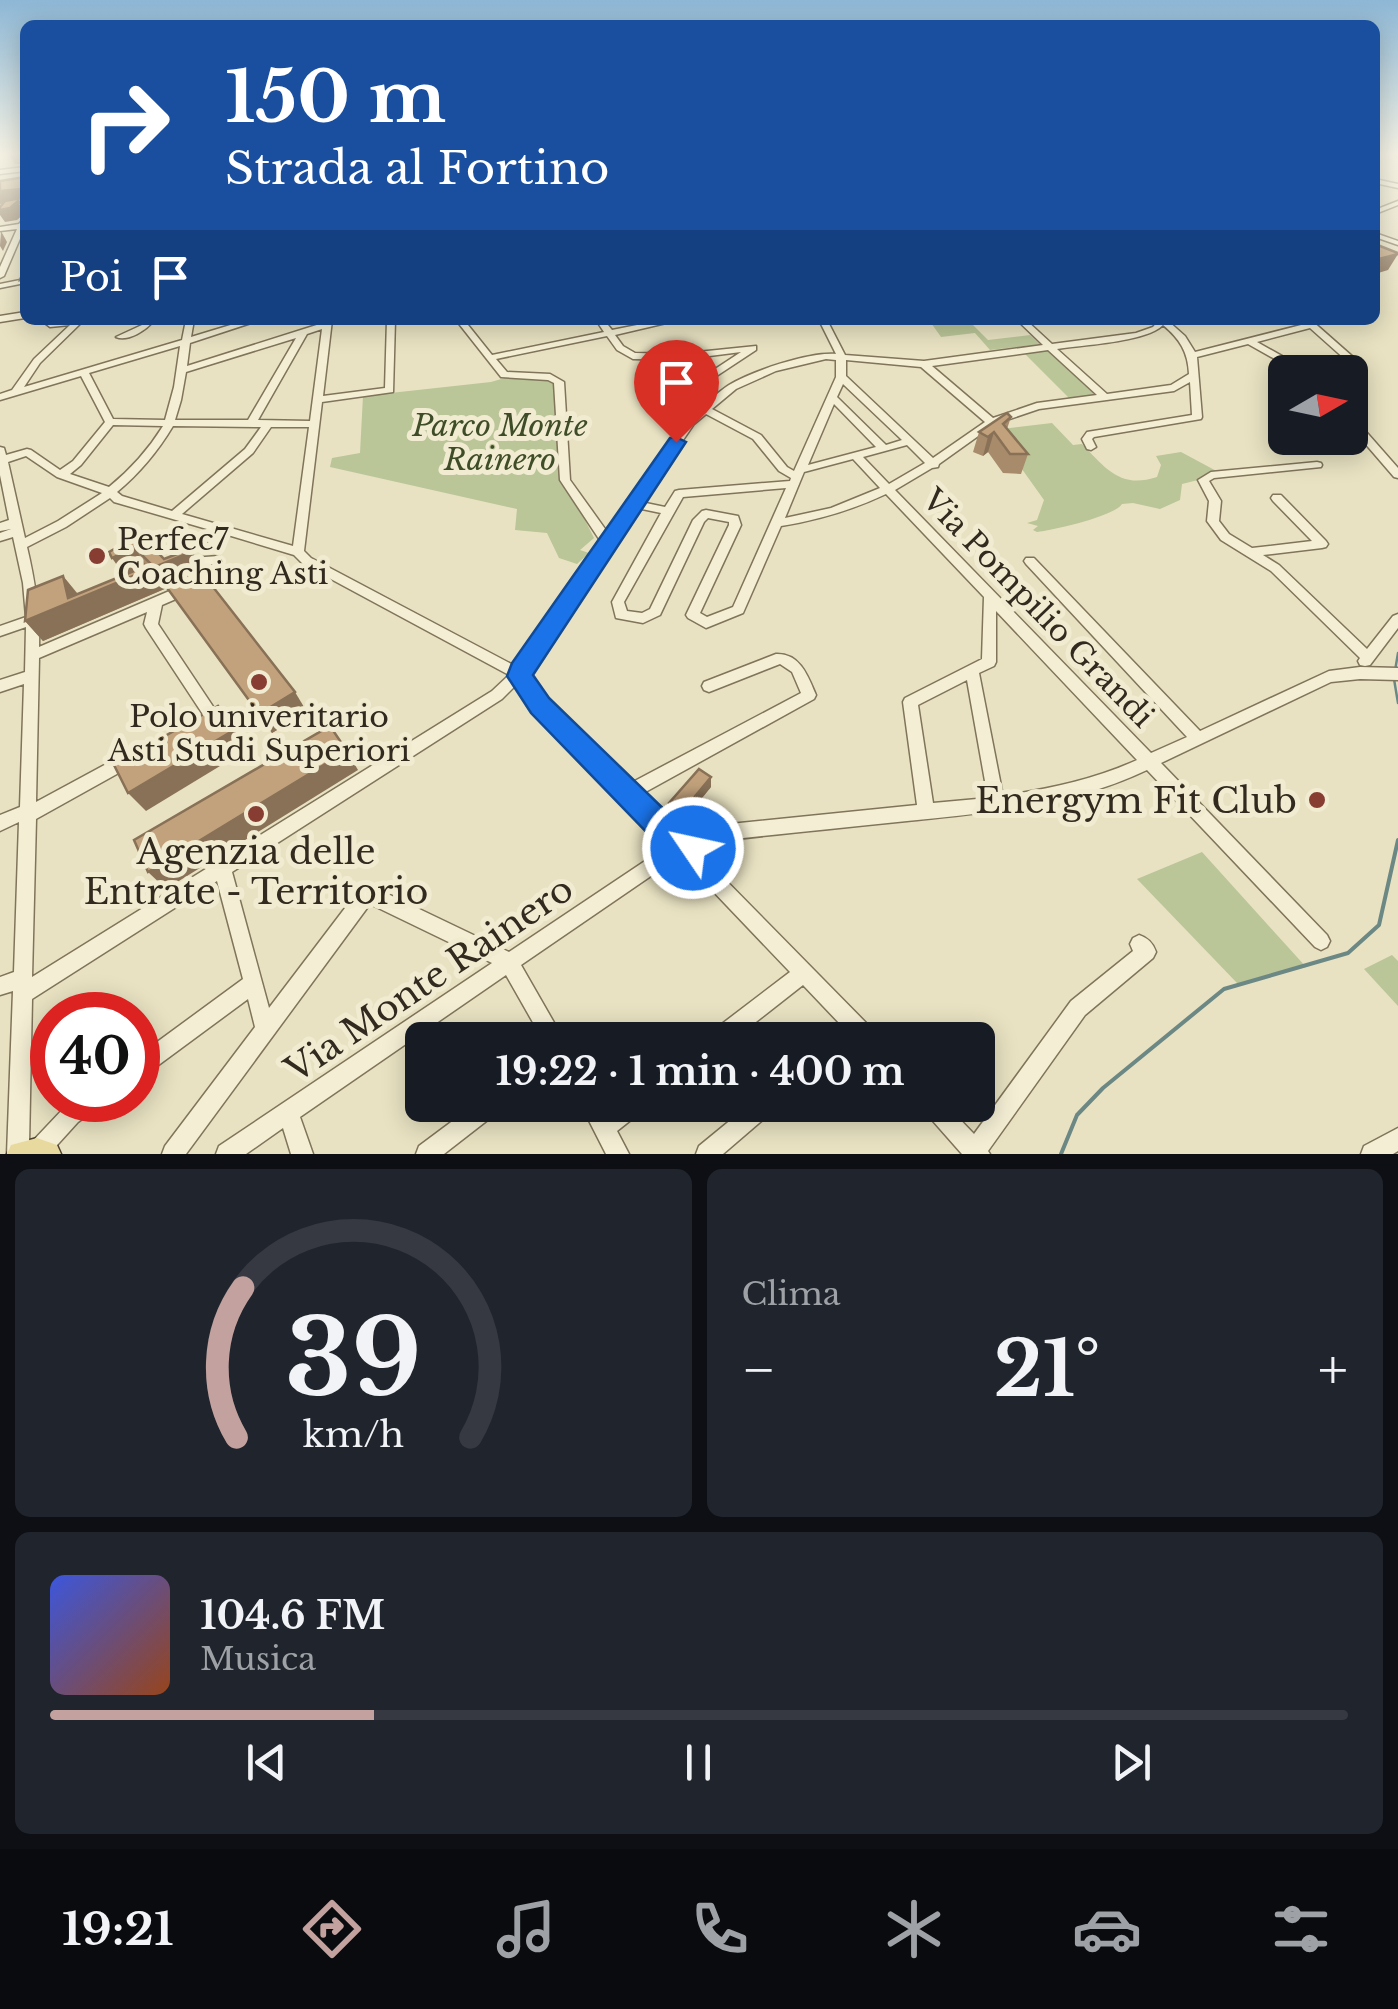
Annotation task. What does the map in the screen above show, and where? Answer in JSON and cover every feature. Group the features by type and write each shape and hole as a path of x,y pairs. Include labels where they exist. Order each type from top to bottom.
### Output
{"street":[{"path":"3,240 20,230"},
{"path":"0,276 7,252"},
{"path":"16,391 36,362 75,325"},
{"path":"120,336 144,325"},
{"path":"0,537 48,533 140,464 169,424 189,325"},
{"path":"0,397 239,325"},
{"path":"180,371 322,325"},
{"path":"298,552 328,325"},
{"path":"318,400 390,390 391,325"},
{"path":"464,325 508,377 555,379 561,397 565,480 608,544"},
{"path":"603,325 626,353 645,358 753,348 753,352 704,382 692,403 699,413 757,437 783,469 796,476"},
{"path":"489,358 637,325"},
{"path":"826,325 841,355 841,377 796,476 738,610 706,623 693,615 735,525 734,519 706,514 655,612 642,618 621,615 618,602 679,494 796,476 908,442"},
{"path":"1026,325 1105,397"},
{"path":"0,986 21,987 503,691 699,413 763,372 841,355 924,364 1137,335 1160,325"},
{"path":"1091,447 1087,440 1091,434 1197,417 1200,408 1194,355 1168,325"},
{"path":"1194,355 1299,325"},
{"path":"1311,325 1345,355"},
{"path":"222,330 239,352"},
{"path":"252,423 303,332"},
{"path":"1249,342 1273,355"},
{"path":"924,364 991,422"},
{"path":"83,372 110,422"},
{"path":"776,523 860,502 934,466 991,422 1037,406 1174,388 1194,375"},
{"path":"841,377 934,466"},
{"path":"832,397 882,448"},
{"path":"110,422 315,424"},
{"path":"61,474 78,462 110,422"},
{"path":"174,515 250,451 268,424"},
{"path":"1368,441 1398,475"},
{"path":"31,1153 21,987 33,620 1,455 27,452 61,474 109,491 118,499 298,552 307,561 518,674 540,705 628,793 678,860 689,846 926,810 997,804 1112,779 1313,684 1363,665 1398,619"},
{"name":"Via Pompilio Grandi","path":"856,456 1320,941"},
{"path":"1317,465 1211,475 1203,480 1215,501 1213,521 1225,537 1254,552 1313,602 1363,665 1391,673"},
{"path":"1254,552 1322,544 1277,498"},
{"path":"636,504 668,511"},
{"path":"0,527 19,533"},
{"path":"31,656 222,571 215,560 191,565 184,555 216,528"},
{"path":"1030,562 1197,738"},
{"path":"926,810 910,702 989,662 990,595"},
{"path":"156,602 152,624 209,712"},
{"path":"0,630 33,620"},
{"path":"628,793 809,695 798,669 781,658 709,686"},
{"path":"972,671 997,804"},
{"path":"0,686 30,676"},
{"path":"0,823 130,759"},
{"path":"669,845 682,832 689,846 843,1022"},
{"name":"Via Monte Rainero","path":"227,1154 509,962 669,845"},
{"path":"222,867 265,1028"},
{"path":"173,1154 367,893 509,962 544,1022"},
{"path":"948,1122 976,1153 1078,1008 1147,952 1139,944"},
{"path":"740,1022 803,973"},
{"path":"160,1052 253,982"},
{"path":"290,1114 302,1154"},
{"path":"31,1153 64,1122"},
{"path":"427,1154 469,1122"},
{"path":"601,1122 618,1154"},
{"path":"604,1128 612,1122"},
{"path":"707,1154 745,1122"},
{"path":"1372,1154 1398,1139"}],"green space":[{"path":"933,325 973,325 988,340 1030,335 1040,344 990,350 975,333 941,337"},
{"path":"1047,350 1094,396 1071,400 1024,353"},
{"name":"Parco Monte Rainero","path":"508,377 555,379 565,480 594,538 580,550 589,553 577,564 559,558 547,533 515,530 517,509 330,467 332,458 360,453 363,396"},
{"path":"1052,423 1073,445 1082,444 1107,469 1124,478 1157,477 1161,465 1156,456 1181,452 1222,474 1182,484 1180,500 1160,509 1122,504 1097,518 1037,532 1033,530 1038,526 1027,523 1037,520 1044,500 994,430"},
{"path":"1202,852 1306,967 1238,984 1137,879"},
{"path":"1392,955 1398,961 1398,1006 1364,969"}],"building":[{"path":"1380,246 1398,253 1380,259"},
{"path":"1007,413 1011,417 1003,424 1028,454 1010,454 994,432 988,437 979,432"},
{"path":"141,534 164,559 190,549 191,552 25,621 28,590 63,576 68,598 151,564 134,547 112,558 109,552"},
{"name":"Polo univeritario Asti Studi Superiori","path":"199,569 295,692 259,714 165,585"},
{"path":"218,706 234,730 128,793 114,765"},
{"path":"330,726 347,751 148,872 134,840"},
{"path":"699,769 711,777 682,812 669,803"}],"waterway":[{"path":"1395,671 1398,653"},
{"path":"1394,679 1398,703"},
{"path":"1061,1154 1077,1115 1103,1088 1224,989 1348,953 1379,925 1398,840"}],"place":[{"name":"Perfec7 Coaching Asti","path":"97,556"},
{"name":"Polo univeritario Asti Studi Superiori","path":"259,682"},
{"name":"Energym Fit Club","path":"1317,800"},
{"name":"Agenzia delle Entrate - Territorio","path":"256,814"}],"route":[{"path":"676,442 520,670 520,676 540,705 654,820 670,835 686,834 693,848"}]}
